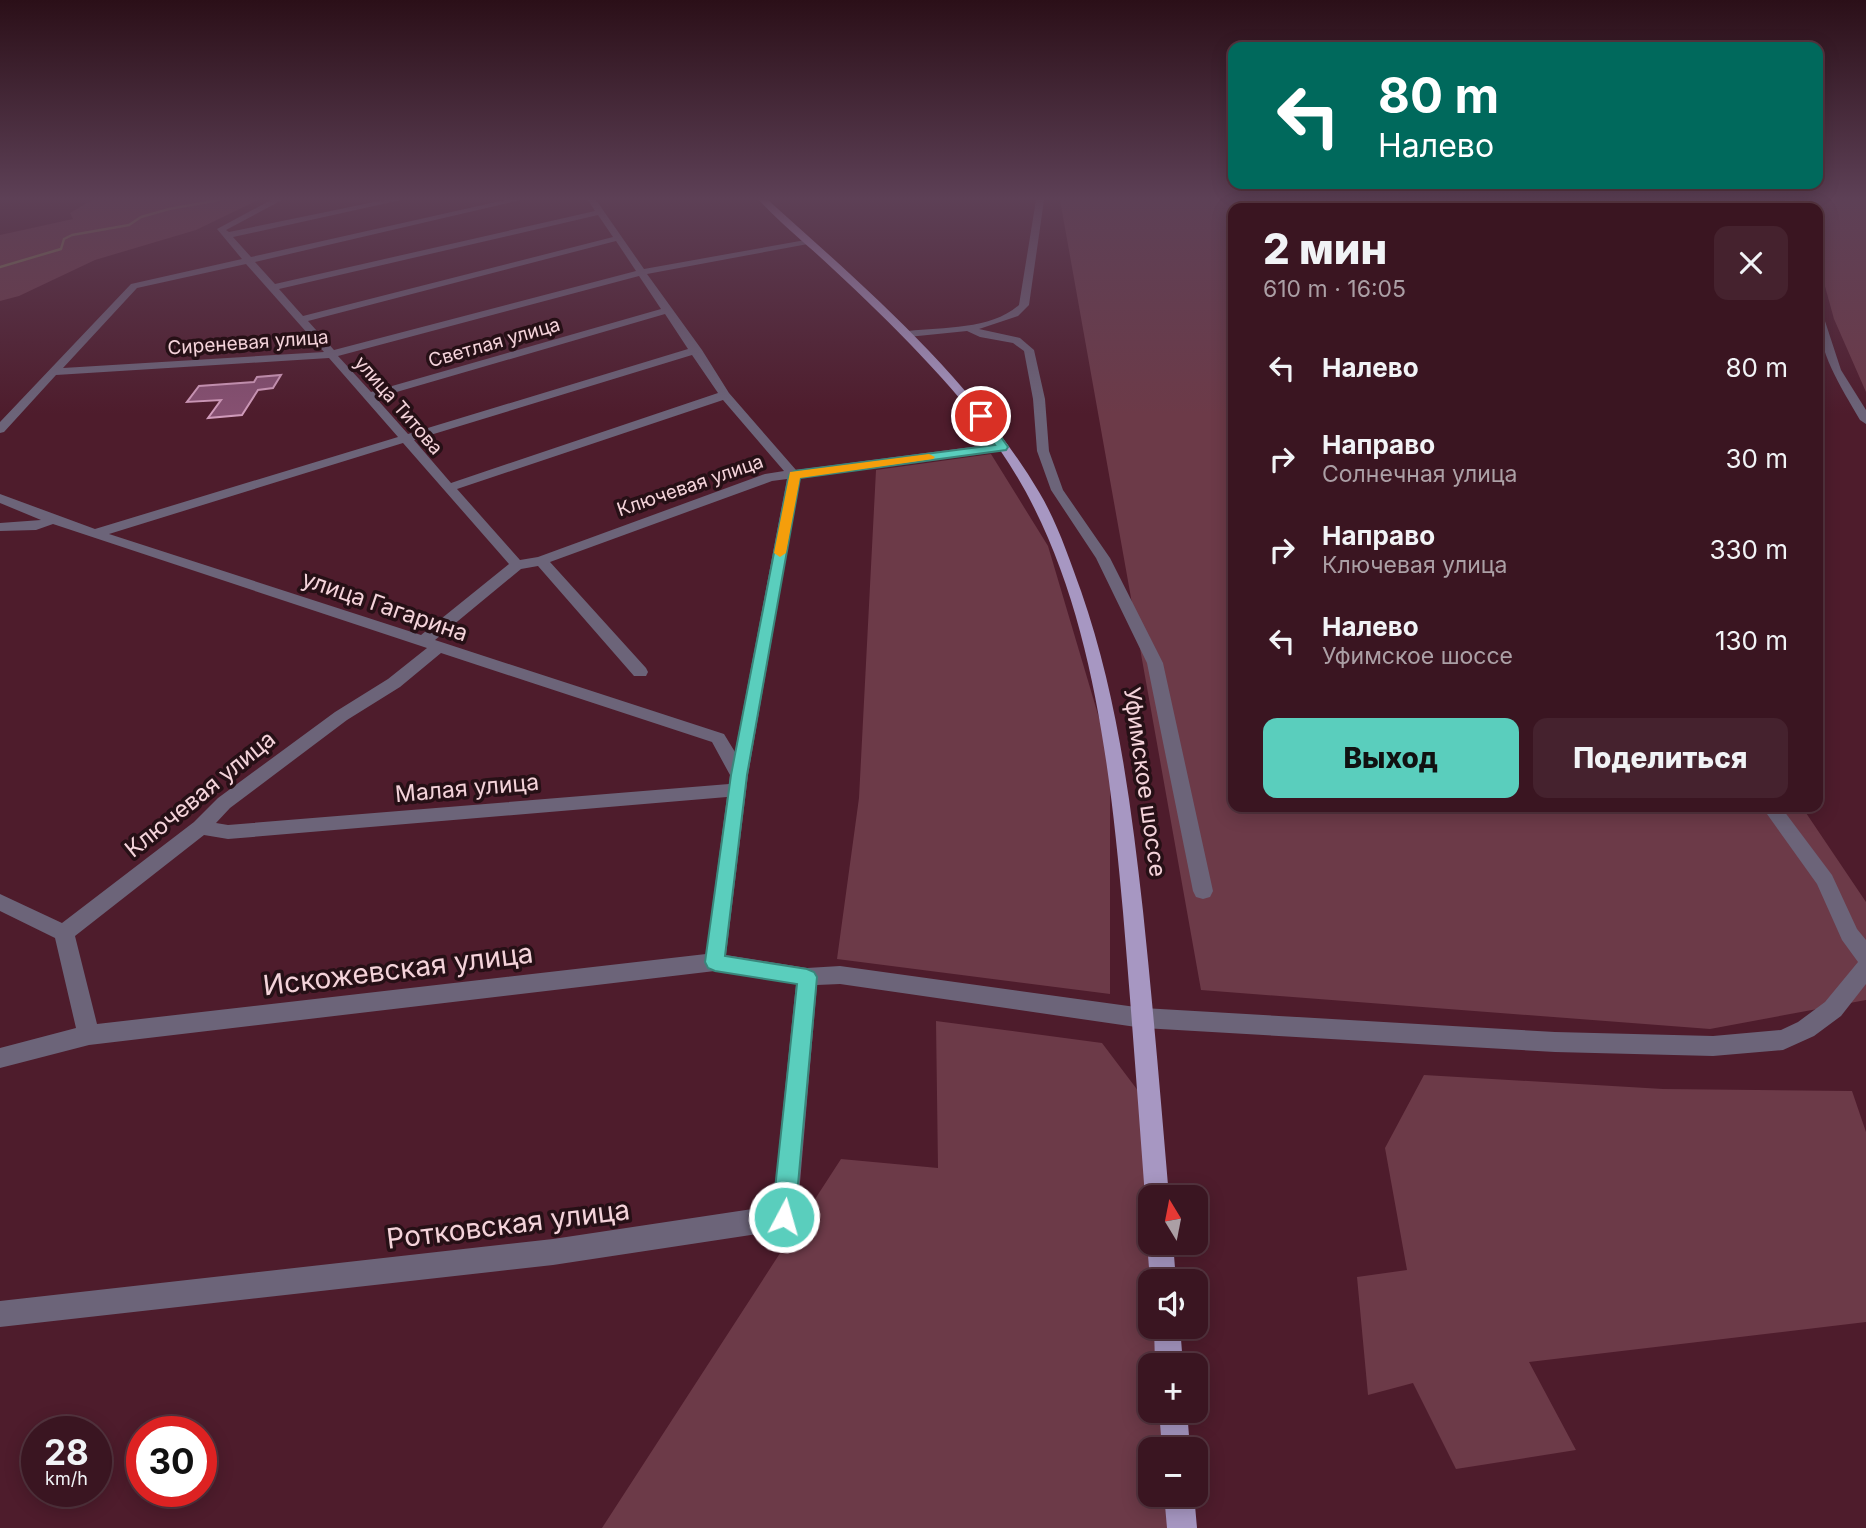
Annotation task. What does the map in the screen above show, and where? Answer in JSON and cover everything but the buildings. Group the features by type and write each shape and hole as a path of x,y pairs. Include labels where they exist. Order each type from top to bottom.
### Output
{"main road":[{"name":"Уфимское шоссе","path":"841,271 908,334 970,401 1033,494 1080,608 1103,688 1120,781 1156,1185"},
{"path":"1180,1507 1182,1528"}],"street":[{"path":"0,429 134,286 198,271"},
{"name":"улица Титова","path":"259,271 274,286 329,355 370,396 403,439 517,565"},
{"path":"274,286 333,271"},
{"path":"300,320 489,271"},
{"name":"Сиреневая улица","path":"55,372 329,355 646,271"},
{"path":"908,334 968,327 1003,319 1024,307 1030,271"},
{"path":"642,272 725,395 794,475 738,783 715,962"},
{"name":"Светлая улица","path":"370,396 667,310"},
{"path":"968,327 984,335 1016,340 1029,350 1039,398 1043,451 1057,490 1103,558 1155,663 1203,891"},
{"path":"1823,330 1836,370 1866,419"},
{"path":"97,533 697,350"},
{"path":"448,488 725,395"},
{"name":"Ключевая улица","path":"64,933 201,827 224,803 341,716 394,683 429,645 517,565 541,561 770,477 1002,447"},
{"name":"улица Гагарина","path":"0,498 53,520 718,738 738,783"},
{"path":"0,527 36,526 53,520"},
{"path":"541,561 639,672"},
{"name":"Малая улица","path":"201,827 228,832 738,783"},
{"path":"1774,812 1825,880 1849,934 1866,956"},
{"path":"0,902 64,933 89,1035 0,1058"},
{"name":"Искожевская улица","path":"89,1035 715,962 807,977 840,975 1143,1018 1555,1042 1751,1045 1783,1040 1806,1029 1833,1009 1866,968"},
{"name":"Ротковская улица","path":"0,1314 553,1252 784,1217 807,977"}],"shaded area":[{"path":"0,271 71,271 19,296 0,301"},
{"path":"1073,271 1228,271 1228,812 1805,812 1866,902 1866,1000 1710,1029 1201,990"},
{"path":"1823,271 1866,271 1866,392 1834,319"},
{"path":"991,454 1048,546 1110,755 1110,994 837,959 859,798 876,470"},
{"path":"936,1021 1102,1043 1142,1096 1148,1185 1138,1185 1138,1255 1153,1255 1154,1269 1138,1269 1138,1339 1159,1339 1159,1353 1138,1353 1138,1423 1164,1423 1165,1437 1138,1437 1138,1507 1170,1507 1171,1528 602,1528 841,1159 938,1168"},
{"path":"1424,1075 1663,1089 1852,1091 1866,1132 1866,1322 1529,1362 1576,1450 1456,1469 1413,1383 1368,1395 1357,1277 1407,1270 1385,1148"}],"slow traffic":[{"path":"780,553 794,475 929,457"}],"route":[{"path":"784,1217 807,977 715,962 739,775 794,475 1002,447 981,416"}]}
